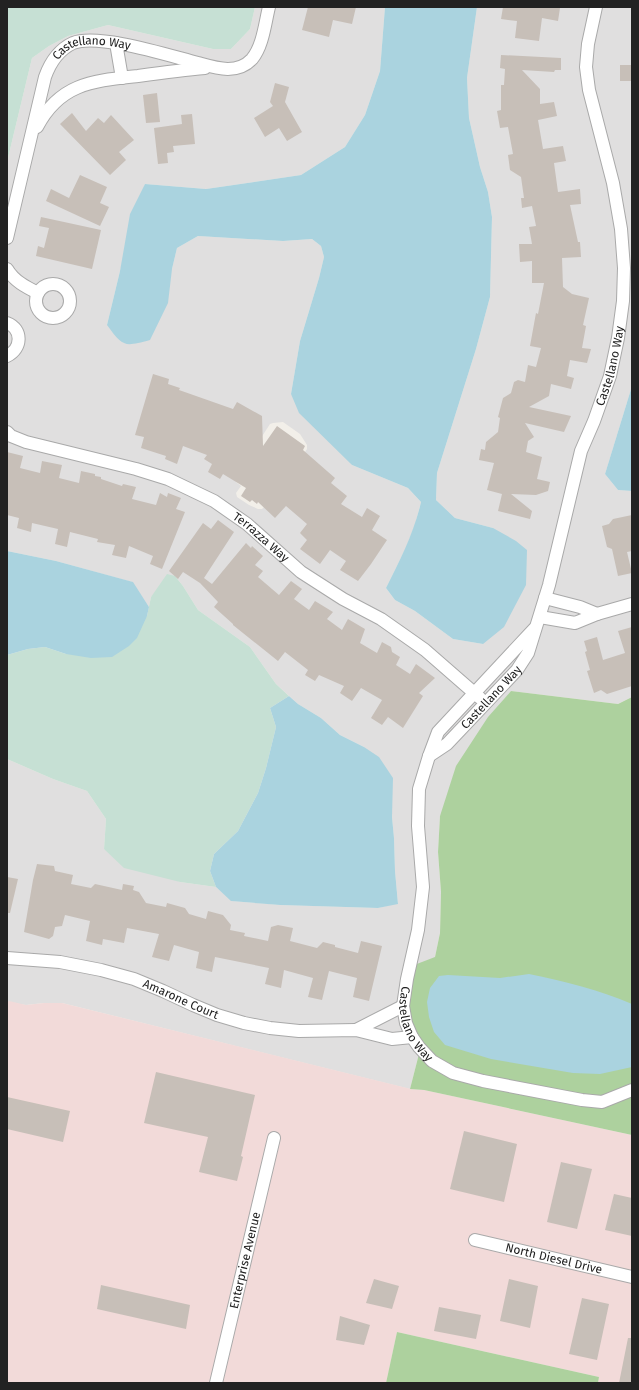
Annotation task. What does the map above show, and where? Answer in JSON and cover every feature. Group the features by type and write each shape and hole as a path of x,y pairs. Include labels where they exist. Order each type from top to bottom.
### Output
{"street":[{"name":"Castellano Way","path":"7,238 45,77 53,60 59,53 70,45 81,41 100,40 212,67 233,69 241,67 253,58 260,42 269,7"},
{"name":"Castellano Way","path":"429,756 447,744 517,670 528,653 539,621 582,451 610,376 618,338 623,301 624,268 621,229 613,183 589,90 586,67 588,44 596,7"},
{"path":"116,43 122,78"},
{"name":"Castellano Way","path":"31,138 39,122 53,104 68,92 92,82 212,67"},
{"path":"7,269 19,282 38,293"},
{"path":"7,323 15,328 19,339 16,350 7,356"},
{"name":"Terrazza Way","path":"7,432 11,436 26,442 136,469 168,479 214,501 247,524 301,572 343,599 381,619 425,650 485,703"},
{"path":"545,598 597,614"},
{"path":"539,621 575,623 597,614 632,604"},
{"name":"Castellano Way","path":"539,621 438,732 429,756 419,789 418,826 423,887 418,930 407,979 403,1006 406,1023 412,1037 432,1061 453,1073 484,1081 582,1100 602,1102 632,1090"},
{"name":"Amarone Court","path":"7,958 60,962 101,970 134,979 217,1015 244,1023 300,1032 356,1030"},
{"path":"356,1030 403,1006"},
{"path":"356,1030 392,1039 412,1037"},
{"name":"Enterprise Avenue","path":"216,1383 274,1138"},
{"name":"North Diesel Drive","path":"475,1240 632,1277"}],"shaded area":[{"path":"255,7 385,7 380,71 365,115 345,147 301,175 206,189 145,184 120,271 107,325 172,269 177,248 198,236 283,241 312,239 321,246 324,257 300,341 291,394 352,465 408,488 421,502 415,525 405,550 386,588 395,600 415,611 453,639 483,644 493,528 455,518 436,500 437,473 476,349 490,297 492,217 488,192 480,167 469,118 467,78 477,7 632,7 632,386 605,474 618,490 632,491 632,697 618,704 511,691 440,816 438,852 441,892 440,933 421,1046 410,1089 62,1003 26,1005 7,1002 7,759 53,779 87,791 106,819 104,849 180,882 216,887 232,901 280,905 378,908 398,903 391,801 364,747 340,735 321,718 298,704 276,684 250,647 198,610 175,576 151,597 149,607 132,582 56,561 7,551 7,162 32,58 49,46 68,36 108,25 213,49 231,49 250,29","holes":["283,422 300,434 307,445 307,449 278,493 262,509 249,505 237,497 236,493 241,486 236,482 235,478 270,424"]},
{"path":"9,1001 26,1005 62,1003 411,1089 424,1090 632,1135 632,1383 598,1383 599,1377 397,1332 386,1383 7,1383 7,1002"}],"green space":[{"path":"7,7 255,7 250,29 231,49 213,49 108,25 68,36 49,46 32,58 7,162"},
{"path":"167,574 175,576 198,610 250,647 276,684 289,696 270,708 276,727 258,793 238,831 214,854 210,871 216,887 180,882 124,868 104,849 106,819 87,791 53,779 7,759 7,655 28,649 45,647 66,654 147,616 151,597"},
{"path":"511,691 618,704 632,697 632,1135 424,1090 410,1089 421,1046 406,1007 409,967 435,957 440,933 441,892 438,852 440,816 456,766 488,717"},
{"path":"397,1332 599,1377 598,1383 386,1383"}],"water":[{"path":"385,7 477,7 467,78 469,118 480,167 488,192 492,217 490,297 476,349 437,473 436,500 455,518 493,528 516,541 527,550 526,585 504,627 483,644 453,639 415,611 395,600 386,588 411,535 421,502 408,488 352,465 299,413 291,394 300,341 324,257 321,246 312,239 283,241 198,236 177,248 172,269 168,303 150,340 135,344 125,343 117,338 107,325 120,271 130,214 145,184 206,189 301,175 345,147 365,115 380,71"},
{"path":"632,386 632,491 618,490 605,474"},
{"path":"7,551 56,561 133,582 149,607 147,616 137,638 129,646 112,657 91,658 66,654 45,647 28,649 7,655"},
{"path":"289,696 298,704 321,718 340,735 364,747 379,757 393,778 392,817 398,904 378,908 280,905 231,901 216,887 210,871 214,854 238,831 258,793 276,727 270,708"},
{"path":"529,974 582,986 632,1004 632,1067 600,1074 573,1073 491,1059 445,1045 434,1032 429,1017 427,1002 430,988 439,976 448,975 500,978"}],"building":[{"path":"308,7 356,7 352,24 333,20 329,37 302,30"},
{"path":"503,7 560,8 558,21 542,18 539,41 515,38 517,21 501,19"},
{"path":"501,55 561,58 561,70 555,70 554,72 522,70 540,89 540,104 554,102 557,116 538,120 543,149 563,146 566,161 554,163 558,192 580,189 581,204 570,205 578,242 580,242 581,257 562,258 563,287 572,294 589,298 583,325 586,326 582,348 591,349 587,363 570,360 567,376 574,378 571,389 551,384 549,396 529,407 571,416 564,432 525,423 534,437 528,441 526,452 542,457 537,479 550,482 548,491 536,495 511,494 532,511 530,519 498,511 502,494 487,490 494,463 479,460 481,449 485,450 486,442 498,432 500,418 498,417 503,398 511,393 514,382 518,380 525,382 528,365 536,367 541,348 530,346 536,313 538,314 544,283 532,283 532,261 520,262 519,244 532,244 529,227 536,226 532,206 522,208 521,198 524,198 521,177 510,170 508,155 513,154 508,127 500,128 497,111 501,110 501,85 504,85 505,69 500,68"},
{"path":"620,65 632,65 632,81 620,81"},
{"path":"275,83 289,87 285,102 302,132 287,141 279,128 265,137 254,118 273,106 270,102"},
{"path":"157,93 160,122 146,123 143,95"},
{"path":"72,113 86,131 98,118 104,123 111,115 134,140 119,152 126,160 110,175 60,124"},
{"path":"192,114 195,144 173,146 174,152 167,153 168,163 158,164 154,128 182,124 181,115"},
{"path":"80,175 107,187 100,203 109,207 100,226 46,201 51,189 69,198"},
{"path":"41,217 101,230 92,269 36,256 38,246 44,248 49,228 39,226"},
{"path":"153,374 169,379 168,384 180,388 179,390 233,409 237,402 262,416 263,446 277,426 305,446 303,450 335,478 331,483 347,496 341,504 362,517 367,508 380,516 372,530 387,540 358,581 340,570 346,561 330,550 320,564 300,549 307,540 300,533 307,524 286,506 275,518 258,502 257,504 252,500 250,502 241,496 246,488 223,474 220,479 208,472 212,464 204,459 207,455 183,446 177,464 165,459 166,456 141,448 144,437 135,435"},
{"path":"7,452 23,456 20,468 40,473 42,461 62,465 59,478 79,483 81,471 95,474 95,476 101,477 101,479 122,486 123,484 136,487 132,499 156,505 160,493 167,497 168,493 181,498 176,509 185,512 162,569 150,564 153,556 129,546 126,558 112,555 115,545 97,542 98,539 70,532 67,547 55,544 58,529 32,523 31,532 17,528 19,518 7,515"},
{"path":"632,515 632,551 627,552 632,573 618,576 612,549 607,547 602,526 609,524 613,519"},
{"path":"218,520 234,532 204,578 212,584 246,543 251,548 252,546 263,556 255,565 263,571 258,577 279,595 291,581 302,589 294,599 309,610 315,601 333,612 327,619 342,630 348,619 365,629 360,643 377,653 382,642 391,647 392,652 400,657 396,665 410,674 416,664 435,678 419,693 423,696 403,728 388,717 382,725 371,718 382,700 361,688 352,701 340,693 344,686 319,675 315,681 305,675 308,670 285,652 278,661 233,625 214,607 218,602 200,583 183,572 178,579 169,571 203,523 211,529"},
{"path":"632,627 632,686 607,694 601,690 594,693 587,671 590,670 585,652 587,651 584,641 597,637 603,660 625,653 618,631"},
{"path":"37,864 54,866 55,871 73,875 71,884 91,888 95,884 122,890 123,884 134,886 133,890 139,892 146,903 166,907 167,903 185,908 189,914 206,919 208,911 223,915 231,925 230,930 245,933 244,936 268,941 271,927 278,925 293,928 290,941 317,948 323,942 358,953 361,941 382,946 369,1001 353,997 357,978 329,971 322,1000 308,997 313,978 284,970 281,988 265,984 269,968 215,957 212,972 196,968 199,952 174,945 169,961 152,957 159,934 127,928 124,943 103,939 102,945 86,941 90,921 65,915 62,926 55,927 53,936 49,939 24,932"},
{"path":"7,877 18,879 10,913 7,913"},
{"path":"156,1072 255,1095 241,1156 243,1157 237,1181 199,1172 208,1137 144,1123"},
{"path":"7,1097 70,1111 63,1142 7,1129"},
{"path":"464,1131 517,1144 504,1202 450,1189"},
{"path":"561,1162 592,1169 577,1229 547,1222"},
{"path":"614,1194 632,1198 632,1236 605,1230"},
{"path":"374,1279 399,1286 392,1309 366,1303"},
{"path":"509,1279 538,1286 530,1328 500,1321"},
{"path":"101,1285 190,1305 186,1329 97,1309"},
{"path":"582,1298 609,1304 597,1360 569,1354"},
{"path":"439,1307 481,1315 476,1339 434,1331"},
{"path":"340,1316 370,1325 364,1345 336,1340"},
{"path":"628,1338 632,1338 632,1383 619,1383"}]}
